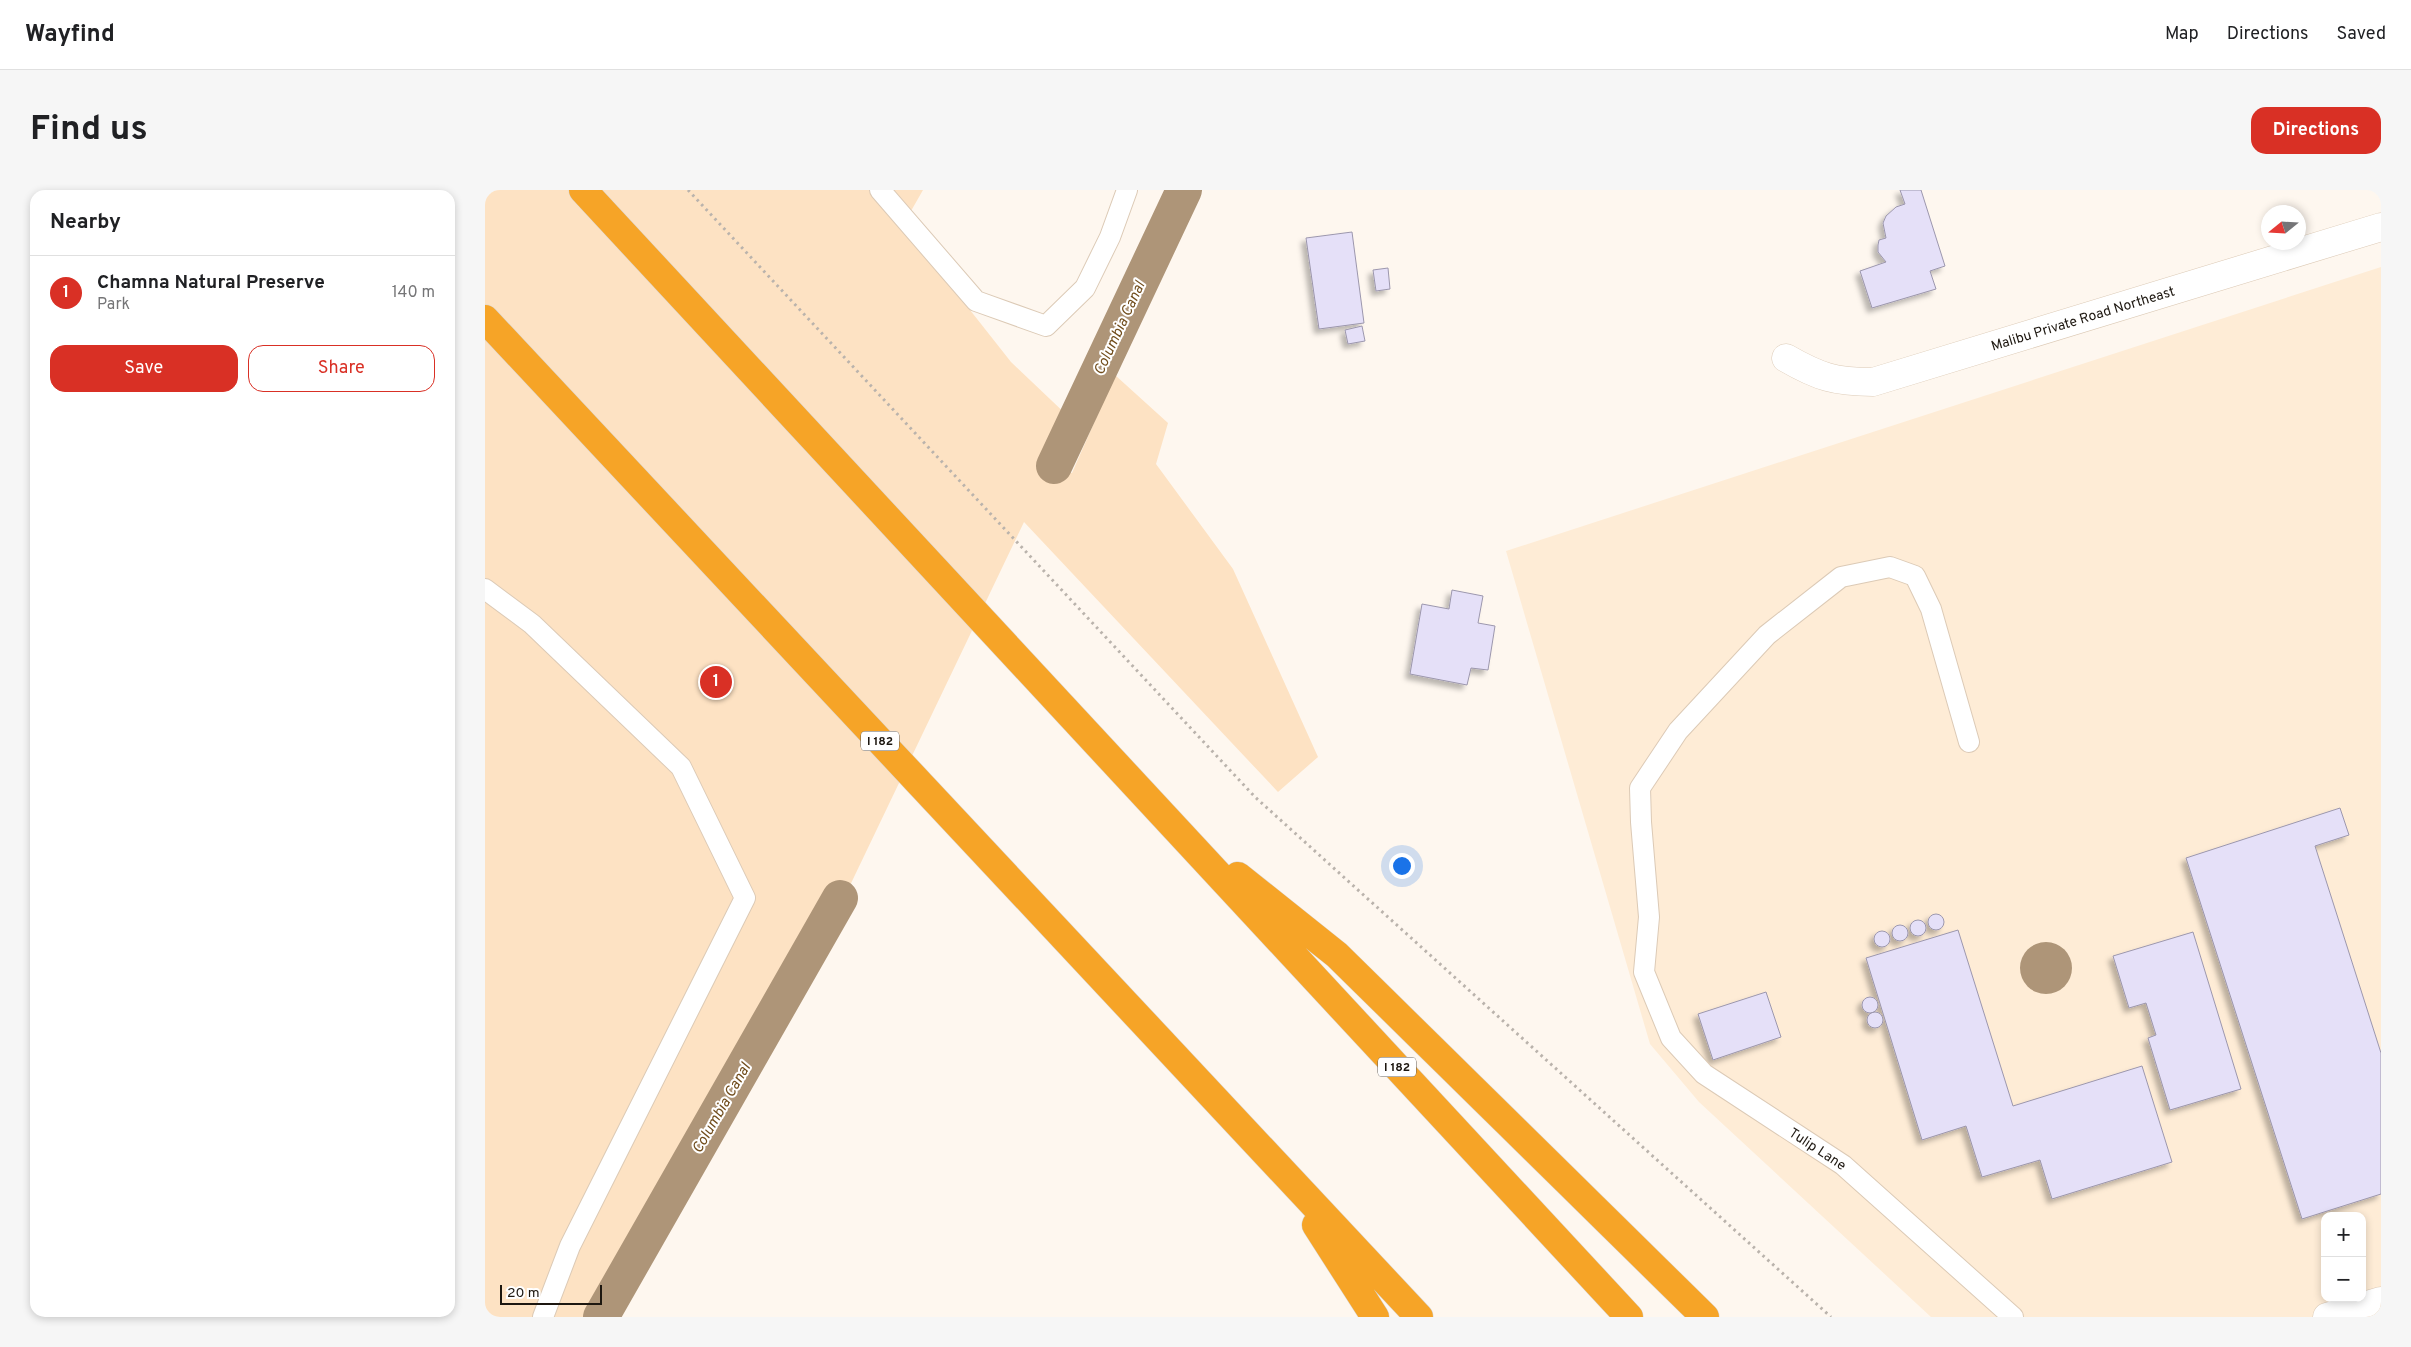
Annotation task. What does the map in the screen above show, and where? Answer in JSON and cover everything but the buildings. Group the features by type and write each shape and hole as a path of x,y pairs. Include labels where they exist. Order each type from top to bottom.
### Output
{"highway":[{"name":"I 182","path":"583,190 1629,1317"},
{"name":"I 182","path":"485,319 1419,1317"},
{"path":"1164,817 1337,955 1705,1317"},
{"path":"1276,1163 1375,1317"}],"street":[{"name":"Malibu Private Road Northeast","path":"1786,358 1815,375 1844,382 1873,382 2381,227"},
{"path":"2327,1317 2381,1301"}],"lane":[{"path":"880,190 976,301 1046,326 1085,288 1110,237 1127,190"},
{"name":"Tulip Lane","path":"1969,742 1931,609 1915,576 1890,567 1841,577 1767,634 1678,732 1641,788 1641,822 1649,916 1644,972 1671,1038 1704,1074 1843,1165 2013,1317"},
{"path":"485,589 532,624 681,767 745,898 570,1246 543,1317"}],"path":[{"path":"688,190 1255,797 1831,1317"}],"shaded area":[{"path":"485,190 923,190 903,225 1011,362 1071,419 1051,465 1072,473 1115,375 1168,423 1156,464 1233,569 1318,757 1278,792 1024,522 843,900 602,1317 485,1317"},
{"path":"2381,267 2381,1317 1931,1317 1699,1102 1650,1044 1506,551"},
{"path":"2046,942 2056,944 2064,950 2070,958 2072,968 2070,978 2064,986 2056,992 2046,994 2036,992 2028,986 2022,978 2020,968 2022,958 2028,950 2036,944"}],"waterway":[{"name":"Columbia Canal","path":"1054,466 1184,190"},
{"name":"Columbia Canal","path":"601,1317 840,898"}],"place":[{"name":"Chamna Natural Preserve","path":"716,682"}]}
